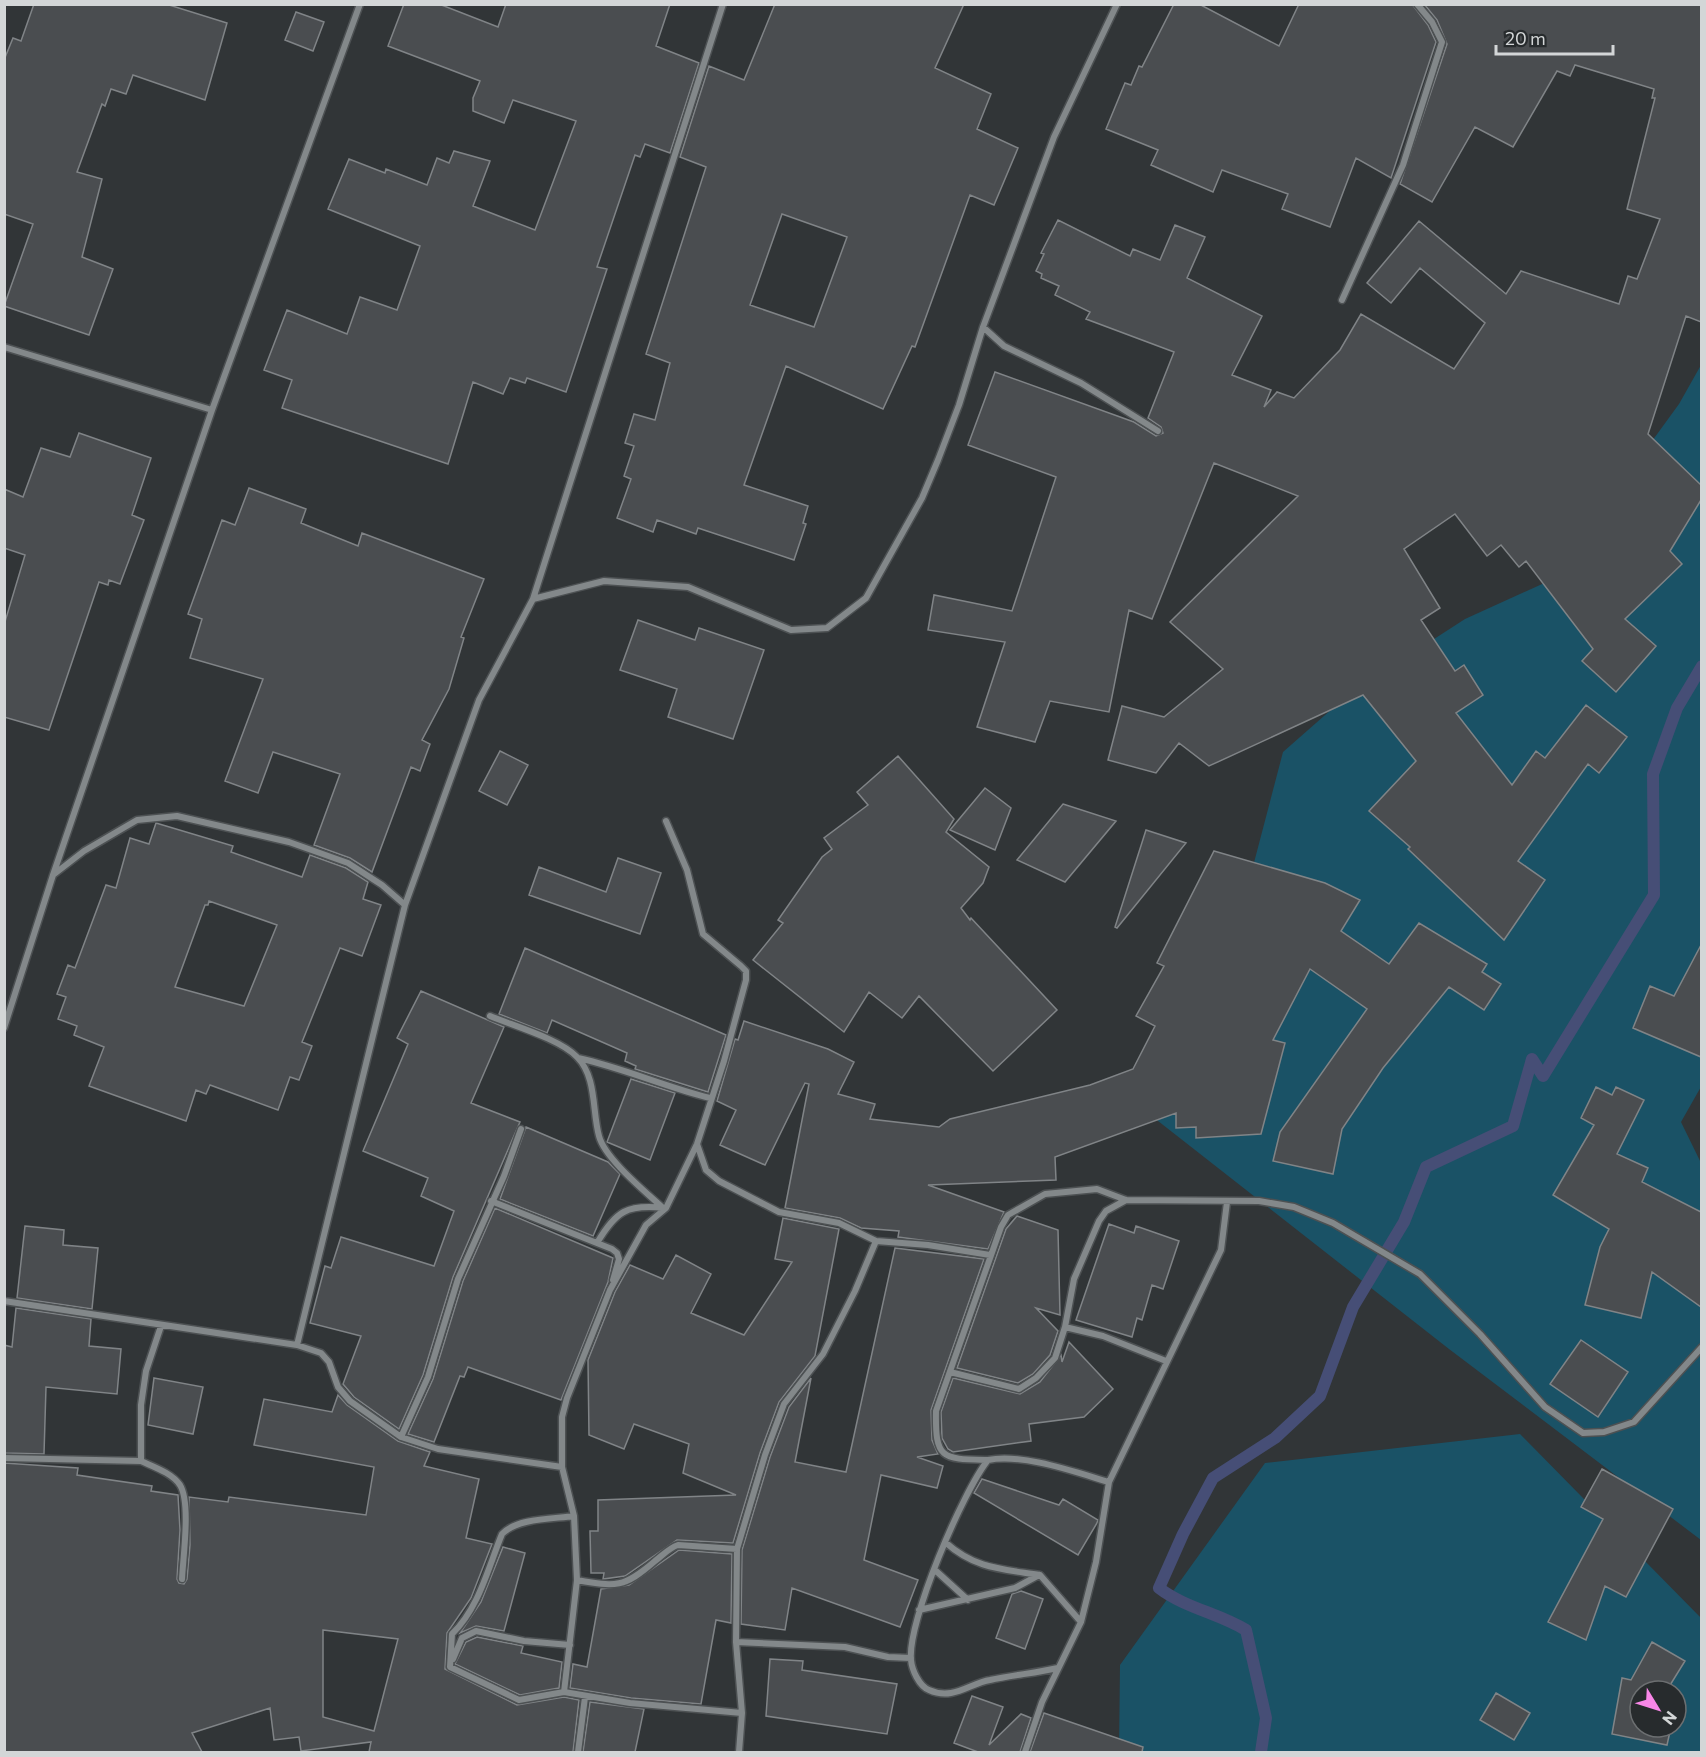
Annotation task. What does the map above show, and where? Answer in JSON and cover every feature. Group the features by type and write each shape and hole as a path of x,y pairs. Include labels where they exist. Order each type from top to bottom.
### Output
{"street":[{"path":"4,1028 53,875 212,410 360,4"},
{"path":"297,1345 405,905 479,700 533,599 723,4"},
{"path":"533,599 604,581 687,587 790,630 827,628 866,598 922,498 959,405 983,327 1054,137 1117,4"},
{"path":"1342,300 1403,165 1442,42 1432,22 1417,4"},
{"path":"983,327 1004,346 1081,383 1158,431"},
{"path":"4,347 212,410"},
{"path":"53,875 84,851 137,820 177,816 289,842 348,863 382,885 405,905"},
{"path":"610,1290 646,1224 665,1208 697,1144 710,1098 724,1061 746,971 703,934 687,870 666,821"},
{"path":"490,1016 563,1047 578,1058 618,1066 665,1087 710,1098"},
{"path":"578,1058 595,1098 599,1138 622,1170 665,1208"},
{"path":"401,1437 428,1377 458,1279 504,1176 521,1129"},
{"path":"697,1144 706,1170 728,1187 779,1212 839,1222 876,1240 928,1245 990,1255"},
{"path":"1109,1482 1069,1470 1001,1457 988,1460 953,1459 938,1446 936,1412 990,1255 1008,1215 1045,1194 1097,1189 1126,1200 1259,1201 1294,1207 1333,1223 1420,1274 1480,1334 1545,1407 1583,1433 1604,1432 1634,1422 1701,1347"},
{"path":"950,1372 1019,1389 1036,1378 1055,1358 1065,1327 1074,1279 1099,1221 1106,1210 1126,1200"},
{"path":"491,1201 597,1243 618,1253 619,1259 610,1290 567,1398 562,1417 562,1467 574,1516 577,1580 564,1692"},
{"path":"1025,1752 1042,1702 1081,1622 1096,1562 1109,1482 1221,1250 1227,1202"},
{"path":"597,1243 607,1227 621,1212 640,1205 665,1208"},
{"path":"739,1752 742,1713 736,1642 737,1549 765,1455 784,1404 823,1354 855,1291 876,1240"},
{"path":"4,1301 297,1345 321,1353 329,1362 339,1387 350,1401 401,1437 438,1449 562,1467"},
{"path":"141,1461 141,1405 146,1371 161,1326"},
{"path":"1065,1327 1103,1336 1166,1361"},
{"path":"4,1458 141,1461 167,1473 180,1485 185,1500 182,1579"},
{"path":"988,1460 950,1526 920,1610 911,1658 919,1680 931,1691 961,1692 988,1680 1058,1668"},
{"path":"450,1667 452,1634 464,1622 476,1600 502,1534 508,1527 519,1524 574,1516"},
{"path":"945,1542 960,1555 981,1566 1040,1575 1081,1622"},
{"path":"577,1580 611,1586 626,1582 638,1576 671,1548 678,1545 737,1549"},
{"path":"935,1570 968,1600"},
{"path":"920,1610 1015,1588 1040,1575"},
{"path":"450,1667 458,1644 467,1634 476,1631 524,1641 570,1645"},
{"path":"736,1642 845,1647 888,1657 911,1658"},
{"path":"450,1667 519,1700 564,1692 585,1697 742,1713"},
{"path":"578,1752 585,1697"}],"shaded area":[{"path":"1701,365 1702,1085 1681,1122 1701,1163 1701,1540 1449,1349 1144,1110 1208,1038 1283,752 1349,694 1465,619 1551,580 1679,404"},
{"path":"1520,1434 1701,1618 1701,1752 1119,1752 1120,1665 1265,1463"}],"building":[{"path":"34,4 166,4 227,23 205,100 133,75 126,94 111,89 105,106 102,104 77,172 102,179 82,257 113,269 89,335 4,306 33,224 4,214 4,60 13,38 21,41"},
{"path":"404,4 439,4 498,27 506,4 670,4 656,46 699,63 670,153 645,144 640,157 635,155 597,267 607,269 566,392 527,378 525,383 510,378 503,394 473,382 448,464 282,408 292,380 264,370 287,310 347,334 360,297 397,310 420,246 328,209 349,159 385,173 386,169 427,185 437,158 449,163 454,151 490,161 473,206 535,230 576,121 513,100 504,123 473,111 473,98 480,81 388,46"},
{"path":"775,4 964,4 935,68 991,94 977,129 1018,148 994,205 970,195 915,347 912,346 883,409 786,366 744,485 808,506 803,523 806,524 794,560 698,528 696,534 657,520 653,532 617,518 631,479 624,476 634,446 625,443 634,414 655,420 670,363 646,354 706,167 680,157 709,66 744,80","holes":["782,214 847,237 814,327 750,305"]},
{"path":"1174,4 1199,4 1279,46 1299,4 1412,4 1428,25 1436,42 1391,178 1356,158 1330,227 1282,209 1288,194 1222,170 1213,192 1151,165 1158,150 1106,129 1125,83 1131,85 1139,66 1142,67"},
{"path":"1424,4 1701,4 1701,322 1686,316 1648,434 1701,485 1701,500 1670,551 1682,564 1625,619 1656,646 1616,692 1582,661 1593,649 1526,561 1519,567 1501,545 1487,556 1455,514 1404,549 1440,608 1421,620 1455,671 1464,665 1483,695 1456,713 1512,785 1536,751 1545,758 1586,705 1627,737 1599,773 1588,764 1518,861 1545,880 1504,940 1408,849 1410,847 1369,811 1416,761 1363,695 1209,766 1179,743 1156,773 1108,760 1122,706 1164,717 1223,669 1170,622 1298,496 1214,463 1152,619 1129,610 1109,712 1050,701 1035,742 977,727 1005,642 928,630 934,595 1012,611 1056,477 968,445 995,372 1134,422 1156,436 1163,433 1161,427 1148,418 1174,352 1086,319 1090,312 1055,295 1059,286 1041,278 1042,274 1036,271 1044,254 1041,253 1058,220 1130,256 1133,249 1160,260 1175,225 1205,237 1187,278 1262,316 1232,375 1271,390 1264,407 1277,392 1294,398 1340,350 1361,314 1454,369 1485,323 1420,268 1391,303 1367,283 1419,221 1506,294 1521,271 1619,304 1628,276 1637,279 1660,219 1627,209 1655,98 1652,98 1654,89 1575,65 1570,76 1557,71 1513,147 1475,127 1432,202 1400,184 1447,44 1437,20"},
{"path":"296,12 324,22 313,51 285,40"},
{"path":"79,433 151,458 132,515 144,520 120,584 109,580 108,585 99,582 49,730 4,717 4,625 25,555 4,548 4,489 23,497 41,448 70,457"},
{"path":"249,488 306,509 301,523 358,546 362,533 484,579 461,637 464,638 449,689 422,740 430,744 420,771 411,767 372,872 350,858 314,845 340,774 273,752 258,793 225,781 263,679 190,658 202,619 188,614 222,520 235,525"},
{"path":"638,620 695,640 699,628 764,650 733,739 668,717 677,689 620,670"},
{"path":"500,751 528,765 507,805 479,791"},
{"path":"898,756 954,819 946,832 989,867 983,883 961,908 1057,1010 993,1071 919,996 902,1018 869,992 844,1032 753,960 783,923 778,920 822,857 832,849 824,838 868,805 857,792"},
{"path":"985,788 1011,808 995,850 950,830"},
{"path":"1063,804 1116,821 1065,882 1017,860"},
{"path":"156,823 233,846 231,852 302,877 310,855 346,868 368,882 363,899 381,905 362,956 340,948 302,1042 312,1046 299,1080 290,1077 278,1110 210,1085 206,1094 196,1090 186,1121 89,1086 104,1047 74,1035 77,1026 58,1019 66,997 57,994 68,965 75,968 106,885 116,888 130,838 149,844","holes":["209,901 277,925 244,1006 175,987 205,905 208,905"]},
{"path":"1146,830 1186,843 1117,928 1115,927"},
{"path":"1214,851 1325,883 1360,900 1341,931 1389,964 1419,923 1487,964 1482,972 1501,984 1484,1010 1449,987 1383,1068 1342,1129 1333,1174 1273,1161 1280,1132 1367,1009 1310,969 1273,1040 1285,1043 1261,1134 1196,1138 1196,1127 1176,1128 1176,1113 1055,1157 1056,1180 928,1185 1004,1212 988,1249 898,1237 899,1231 861,1228 840,1218 785,1208 809,1084 805,1083 765,1165 720,1145 736,1110 717,1101 735,1039 738,1040 744,1021 828,1049 854,1062 838,1094 875,1104 870,1119 939,1127 950,1119 1090,1085 1133,1069 1155,1026 1136,1016 1164,966 1157,963"},
{"path":"618,858 661,873 640,934 529,895 539,867 606,892"},
{"path":"1701,945 1701,1057 1633,1028 1650,986 1674,996"},
{"path":"525,948 726,1035 708,1092 635,1069 636,1066 625,1061 627,1053 552,1020 547,1033 499,1014"},
{"path":"421,991 504,1027 471,1103 520,1122 453,1277 423,1375 399,1429 354,1397 343,1384 361,1336 310,1323 325,1266 331,1268 341,1237 434,1266 454,1211 421,1196 428,1178 363,1151 408,1044 397,1038"},
{"path":"631,1079 675,1093 650,1160 607,1142"},
{"path":"1596,1087 1612,1095 1616,1087 1644,1100 1617,1154 1648,1168 1642,1182 1701,1212 1701,1307 1652,1272 1641,1318 1585,1305 1600,1247 1609,1229 1553,1195 1594,1125 1581,1118"},
{"path":"526,1127 608,1162 620,1174 593,1236 500,1199"},
{"path":"495,1208 613,1258 608,1282 561,1400 468,1367 464,1377 460,1376 434,1442 408,1434 433,1379 463,1281"},
{"path":"1017,1216 1058,1230 1060,1315 1036,1308 1058,1331 1050,1355 1033,1374 1018,1383 957,1368 1006,1229"},
{"path":"783,1218 839,1229 815,1356 779,1402 760,1453 733,1543 677,1540 625,1576 603,1579 604,1573 591,1573 590,1531 598,1531 598,1500 736,1495 683,1473 689,1444 634,1424 624,1449 589,1435 588,1360 615,1292 630,1265 663,1279 676,1255 711,1274 691,1313 744,1335 792,1262 775,1259"},
{"path":"1109,1224 1134,1233 1136,1226 1179,1241 1163,1289 1152,1285 1142,1320 1137,1318 1132,1337 1076,1320"},
{"path":"25,1226 64,1230 63,1245 98,1248 92,1309 17,1298"},
{"path":"895,1248 984,1259 931,1410 932,1440 938,1454 917,1457 943,1466 937,1488 881,1475 864,1560 918,1580 900,1627 792,1588 785,1630 741,1624 742,1550 770,1457 789,1407 811,1378 795,1462 846,1472"},
{"path":"16,1308 91,1319 89,1346 121,1349 117,1394 46,1387 44,1454 4,1453 4,1345 12,1347"},
{"path":"1581,1340 1628,1372 1598,1417 1550,1384"},
{"path":"1069,1342 1113,1389 1084,1417 1029,1424 1031,1441 953,1452 948,1449 942,1438 941,1412 953,1378 1020,1394 1040,1382 1061,1355 1062,1362"},
{"path":"154,1378 203,1387 193,1434 148,1425"},
{"path":"338,1395 347,1405 398,1441 430,1452 424,1466 479,1479 466,1538 492,1544 471,1598 447,1633 445,1669 517,1705 564,1697 579,1700 573,1752 369,1752 371,1742 301,1751 299,1737 274,1740 270,1708 192,1733 202,1752 4,1752 4,1463 78,1468 77,1475 152,1486 151,1491 178,1495 180,1530 177,1579 179,1583 184,1584 187,1579 190,1545 189,1497 228,1502 229,1497 366,1515 374,1467 254,1445 264,1399 332,1412","holes":["323,1630 398,1639 374,1731 323,1717"]},
{"path":"1602,1469 1673,1509 1626,1597 1605,1586 1586,1640 1548,1622 1603,1519 1581,1507"},
{"path":"982,1479 1059,1505 1063,1499 1098,1520 1097,1523 1078,1555 974,1493"},
{"path":"503,1547 525,1553 504,1631 476,1626 460,1633 481,1602"},
{"path":"679,1550 732,1554 731,1623 716,1620 701,1704 631,1698 570,1688 573,1664 587,1667 601,1589 629,1585"},
{"path":"1021,1591 1043,1599 1025,1649 996,1638 1012,1594"},
{"path":"477,1637 523,1646 521,1653 562,1662 559,1688 520,1695 455,1664 466,1642"},
{"path":"1652,1642 1685,1661 1674,1679 1632,1679"},
{"path":"770,1659 803,1661 802,1670 897,1684 887,1734 766,1716"},
{"path":"1622,1678 1628,1679 1628,1737 1612,1734"},
{"path":"1496,1693 1530,1713 1514,1740 1480,1720"},
{"path":"972,1696 1003,1707 989,1745 1021,1714 1031,1718 1020,1752 978,1752 954,1743"},
{"path":"590,1702 644,1709 635,1752 583,1752"},
{"path":"1044,1713 1143,1747 1142,1752 1030,1752"},
{"path":"1637,1739 1668,1739 1667,1745"}],"waterway":[{"path":"1261,1752 1266,1718 1246,1630 1180,1601 1159,1588 1183,1534 1213,1478 1275,1438 1320,1396 1353,1307 1404,1222 1426,1167 1513,1126 1532,1059 1543,1076 1654,895 1653,774 1677,708 1702,666"}]}
